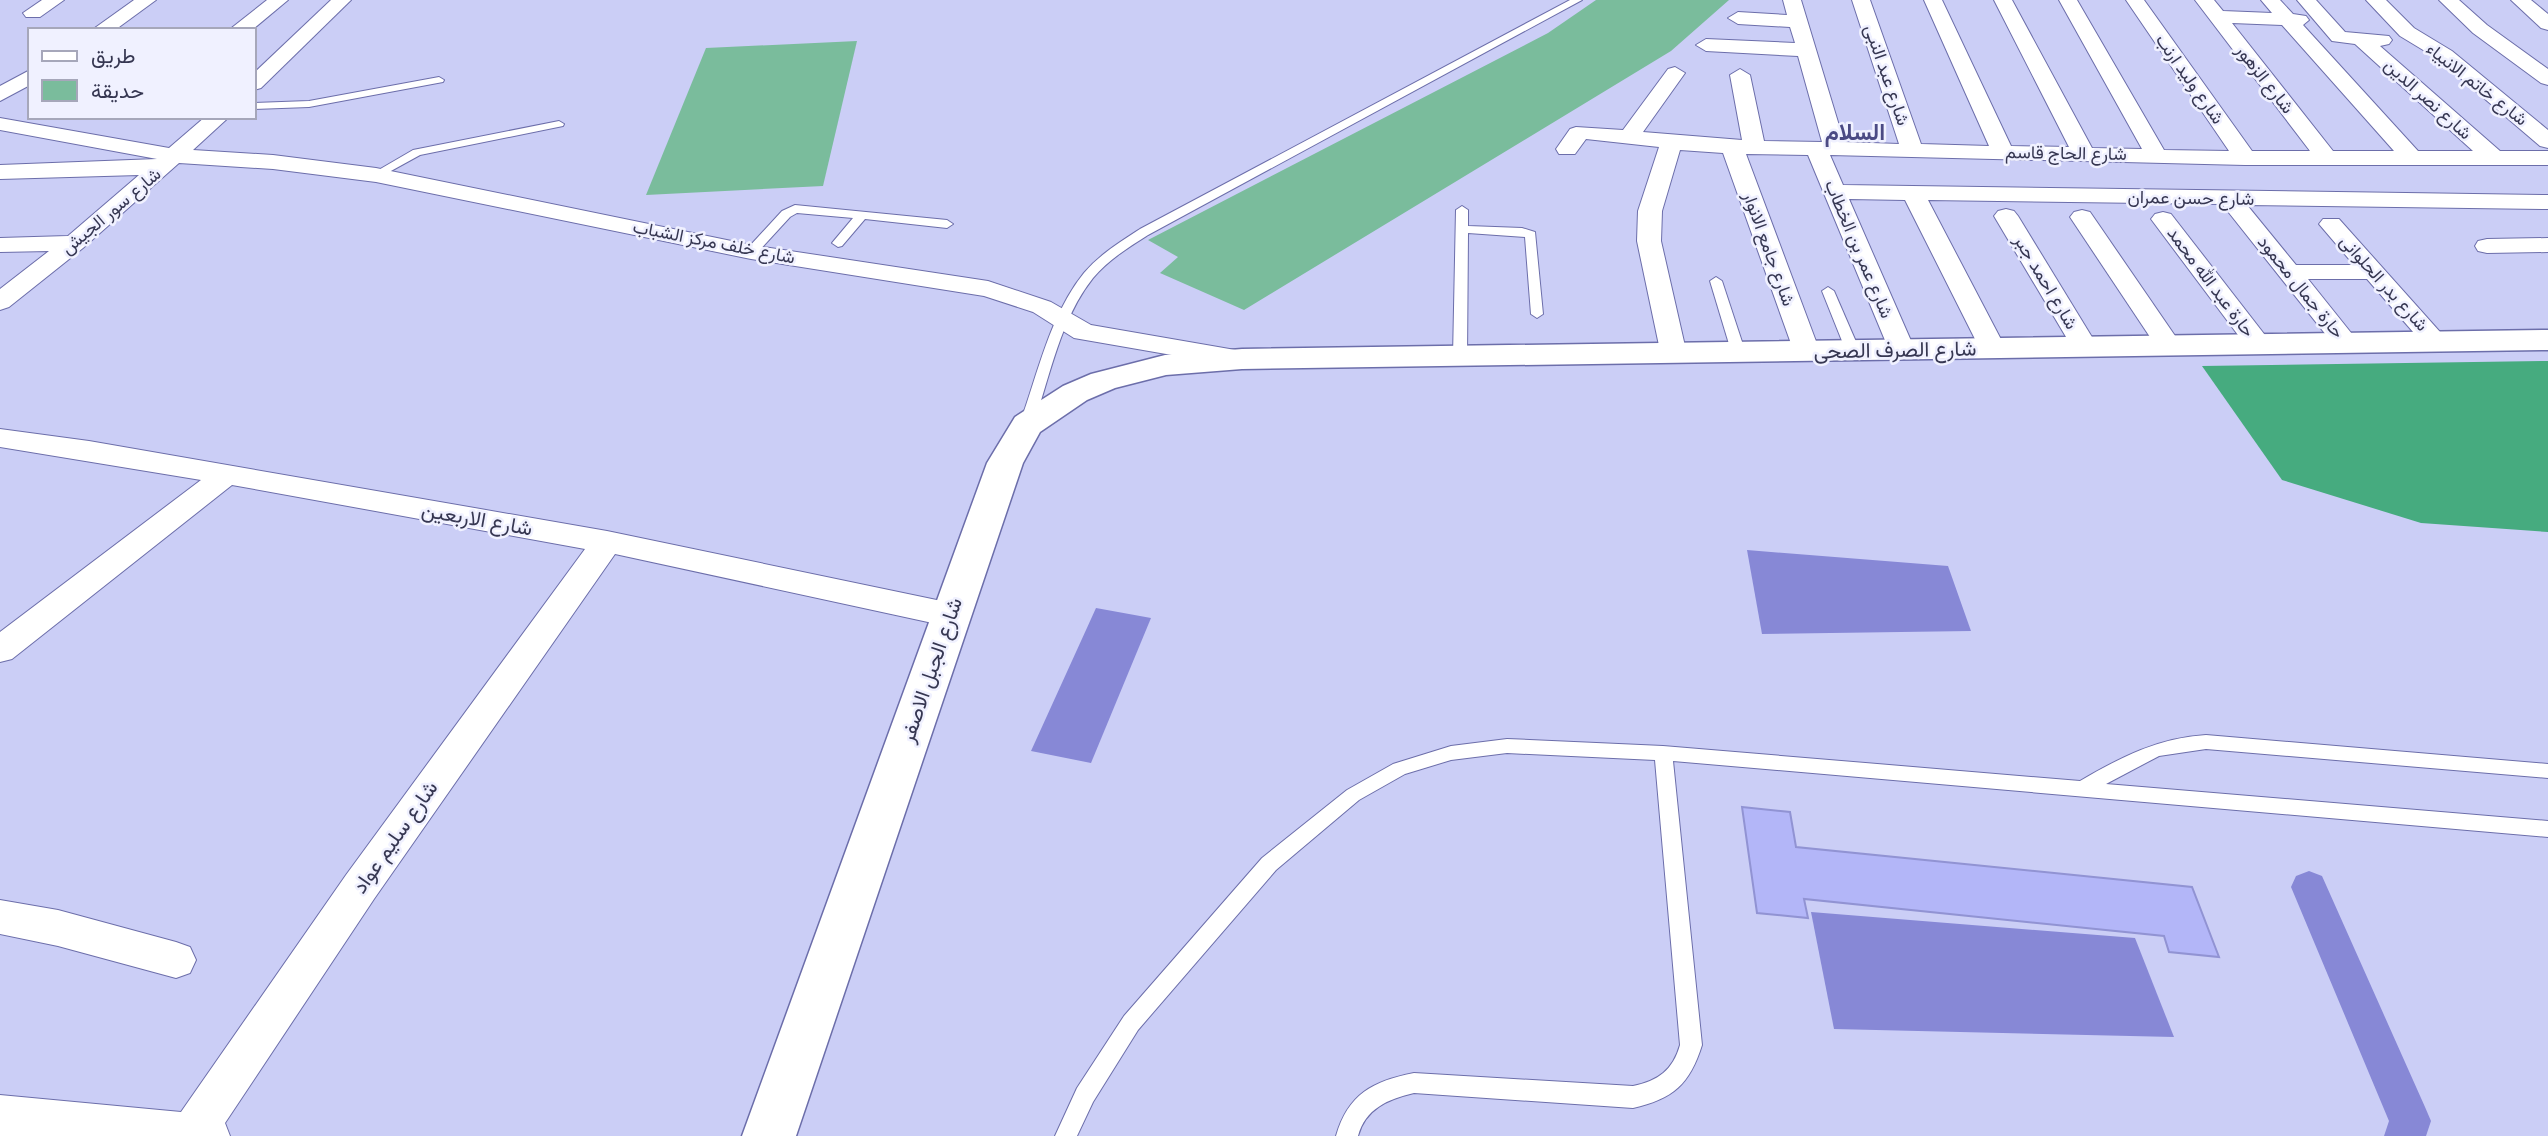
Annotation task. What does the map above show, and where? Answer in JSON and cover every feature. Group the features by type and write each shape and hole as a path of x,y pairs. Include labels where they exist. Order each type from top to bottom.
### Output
{"street":[{"path":"33,13 55,0"},
{"path":"105,28 147,0"},
{"path":"242,28 279,0"},
{"path":"257,78 342,0"},
{"name":"شارع عمر بن الخطاب","path":"1792,0 1807,50 1835,192 1902,350"},
{"name":"شارع عبد النبى","path":"1861,0 1912,150"},
{"path":"1933,0 2003,152"},
{"path":"2003,0 2084,154"},
{"path":"2068,0 2156,155"},
{"name":"شارع وليد ارنب","path":"2136,0 2245,158"},
{"name":"شارع الزهور","path":"2204,0 2327,158"},
{"path":"2270,0 2412,158"},
{"name":"شارع نصر الدين","path":"2306,0 2325,21 2351,38 2494,158"},
{"name":"شارع خاتم الانبياء","path":"2375,0 2407,33 2445,55 2548,141"},
{"path":"2448,0 2480,29 2548,79"},
{"path":"2520,0 2548,24"},
{"path":"2217,17 2325,21"},
{"path":"1738,18 1798,22"},
{"path":"2351,38 2420,41"},
{"path":"1706,45 1807,50"},
{"path":"266,46 292,48"},
{"path":"1627,139 1675,73"},
{"name":"شارع جامع الانوار","path":"1740,75 1743,147 1807,352"},
{"path":"3,93 28,77"},
{"path":"3,93 28,94"},
{"name":"شارع سور الجيش","path":"0,302 74,243 216,119"},
{"path":"0,124 170,161"},
{"path":"0,154 33,130"},
{"name":"شارع الحاج قاسم","path":"1567,149 1578,134 1584,132 1671,144 1743,147 2245,158 2548,158"},
{"path":"1671,144 1650,211 1650,242 1674,355"},
{"path":"0,172 170,161"},
{"name":"شارع خلف مركز الشباب","path":"170,161 273,162 376,175 751,252 988,289 1016,297 1083,332 1242,359"},
{"name":"شارع حسن عمران","path":"1835,192 2548,202"},
{"path":"1913,194 1993,349"},
{"name":"حارة جمال محمود","path":"2229,198 2347,344"},
{"name":"شارع احمد جبر","path":"2006,216 2085,347"},
{"path":"2082,218 2169,346"},
{"name":"حارة عبد الله محمد","path":"2163,219 2259,345"},
{"name":"شارع بدر الحلوانى","path":"2331,224 2437,342"},
{"path":"0,245 74,243"},
{"path":"2487,246 2548,245"},
{"path":"2288,272 2374,272"},
{"name":"شارع الصرف الصحى","path":"1242,359 1674,355 2548,340"},
{"name":"شارع الجبل الاصفر","path":"769,1136 1005,463 1027,425 1058,403 1104,381 1165,365 1242,359"},
{"name":"شارع الاربعين","path":"0,438 89,450 607,542 950,615"},
{"path":"0,650 225,476"},
{"name":"شارع سليم عواد","path":"196,1135 360,887 607,542"},
{"path":"0,917 58,928 176,960"},
{"path":"0,1115 196,1135"}],"lane":[{"path":"1027,425 1065,321 1087,278 1108,255 1143,232 1577,0"},
{"path":"256,106 300,105 439,80"},
{"path":"376,175 417,152 559,124"},
{"path":"751,252 789,211 801,209 947,224"},
{"path":"1460,357 1462,210"},
{"path":"838,243 862,215"},
{"path":"1462,229 1522,232 1531,235 1536,314"},
{"path":"1716,281 1739,354"},
{"path":"1828,291 1853,351"},
{"path":"2084,788 2136,757 2177,742 2206,742 2548,771"},
{"path":"1066,1136 1085,1095 1131,1023 1269,864 1353,795 1399,769 1451,753 1507,746 1663,753 2548,829"},
{"path":"1347,1136 1357,1112 1372,1096 1392,1086 1414,1083 1633,1097 1651,1094 1667,1087 1679,1075 1687,1061 1691,1045 1663,753"}],"green space":[{"path":"1596,0 1729,0 1671,51 1244,310 1160,273 1178,257 1148,240 1548,33"},
{"path":"857,41 823,186 646,195 706,48"},
{"path":"2548,361 2548,532 2421,523 2282,480 2202,366"}],"water":[{"path":"1747,550 1948,566 1971,631 1762,634"},
{"path":"1096,608 1151,618 1091,763 1031,751"},
{"path":"1811,912 2135,938 2174,1037 1834,1029"}],"building":[{"path":"1742,807 1790,812 1796,847 2192,887 2219,957 2169,952 2164,936 1804,899 1808,918 1757,913"}],"waterway":[{"path":"2309,887 2410,1121 2405,1136"}],"district":[{"name":"السلام","path":"1855,132"}]}
